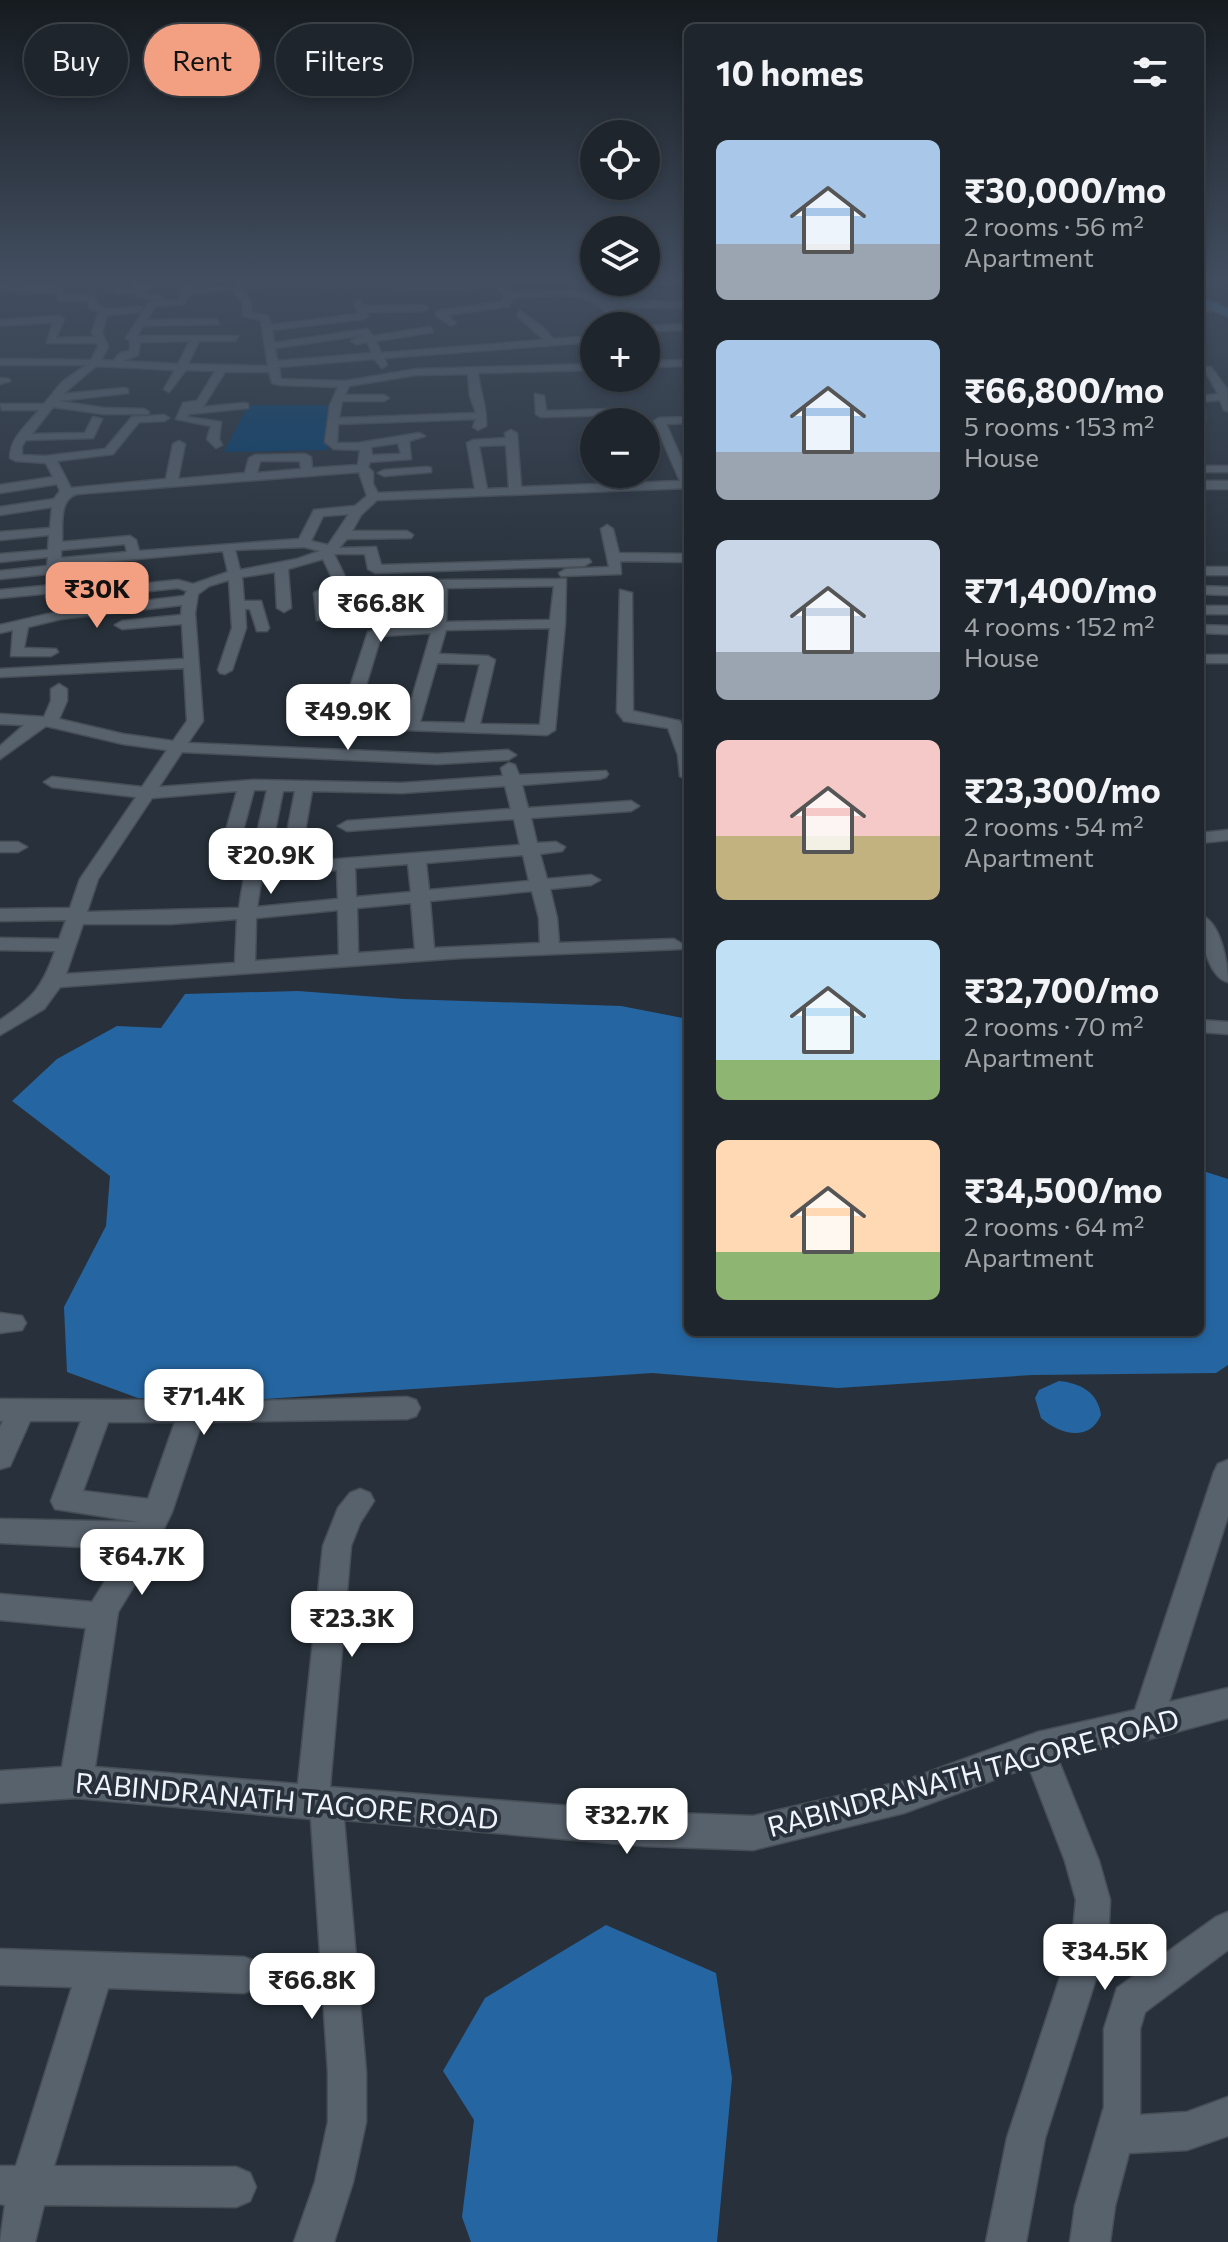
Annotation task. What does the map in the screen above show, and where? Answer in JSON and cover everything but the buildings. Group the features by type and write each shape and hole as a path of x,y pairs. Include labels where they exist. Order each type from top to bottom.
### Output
{"street":[{"path":"16,458 18,437 68,387"},
{"path":"172,387 175,398 204,397"},
{"path":"211,387 200,404 188,405 182,420 217,424 213,439 216,445"},
{"path":"344,387 337,402 332,445 365,461"},
{"path":"434,428 479,426 482,408 475,396 474,387"},
{"path":"4,405 50,403 124,391"},
{"path":"1204,391 1225,398"},
{"path":"539,396 541,414 580,413"},
{"path":"1204,399 1225,398"},
{"path":"337,402 380,402"},
{"path":"50,403 104,411 144,412"},
{"path":"185,411 221,406 218,414 244,410"},
{"path":"334,421 481,416"},
{"path":"51,460 110,452 136,419 164,418"},
{"path":"18,437 89,436 97,419"},
{"path":"684,420 659,420 664,433 664,447 684,478"},
{"path":"664,433 684,432"},
{"path":"365,461 403,438 419,436"},
{"path":"481,491 473,443 511,437 515,490"},
{"path":"0,511 62,497 172,481 307,472 407,457 403,438"},
{"path":"51,460 56,451 87,450 90,442"},
{"path":"172,481 179,444"},
{"path":"326,455 427,470"},
{"path":"0,459 121,460"},
{"path":"51,460 62,497 53,571 54,616"},
{"path":"365,461 367,484 374,497"},
{"path":"1204,469 1228,469"},
{"path":"0,489 59,480"},
{"path":"580,483 515,490 374,497 357,510 315,577 322,617 366,615 374,618 375,632 349,715 355,725 378,728 547,730 562,573 616,571 607,529"},
{"path":"660,483 684,484"},
{"path":"1204,485 1228,485"},
{"path":"304,543 318,513 357,510"},
{"path":"0,536 57,531"},
{"path":"344,535 407,535"},
{"path":"0,575 53,571 134,555 304,543 330,552 373,550 375,569 584,562"},
{"path":"225,670 239,628 235,575 228,547"},
{"path":"330,552 345,591"},
{"path":"614,557 684,558"},
{"path":"0,558 53,571 164,585 181,584 192,595"},
{"path":"0,629 54,616 192,595 213,580 281,569 315,577 345,591 440,584 560,582"},
{"path":"281,569 284,608"},
{"path":"0,594 53,571 162,576 164,585"},
{"path":"1204,571 1228,571"},
{"path":"411,727 439,628 440,584"},
{"path":"393,630 394,586"},
{"path":"365,589 366,615"},
{"path":"1204,590 1228,591"},
{"path":"625,593 625,712 630,718 674,724 684,750"},
{"path":"0,1029 37,1005 54,981 89,879 196,718 191,688 189,619 192,595"},
{"path":"236,606 256,604 262,628"},
{"path":"134,606 123,632 189,619"},
{"path":"1204,610 1228,610"},
{"path":"1204,610 1222,630"},
{"path":"432,658 558,624"},
{"path":"21,625 16,653 51,652"},
{"path":"375,632 439,628 493,642"},
{"path":"471,729 493,642"},
{"path":"1204,659 1228,659"},
{"path":"0,673 192,663"},
{"path":"0,754 45,722 59,701 59,689"},
{"path":"0,719 45,722 123,739 179,747 437,759 508,755"},
{"path":"348,788 370,755 378,728"},
{"path":"513,730 508,755 512,781 548,918 550,950"},
{"path":"263,846 272,786 284,752"},
{"path":"52,782 148,793 247,786 304,787 326,796 348,788 402,788 600,774"},
{"path":"247,786 224,870 230,873 556,847"},
{"path":"294,843 304,787"},
{"path":"347,826 631,806"},
{"path":"1204,838 1228,835"},
{"path":"417,859 425,954"},
{"path":"346,865 349,961"},
{"path":"245,969 247,913 254,872"},
{"path":"0,915 171,918 591,880"},
{"path":"1204,929 1228,976"},
{"path":"0,944 67,945"},
{"path":"54,981 425,954 611,950 674,945"},
{"path":"1204,1026 1228,1028"},
{"path":"0,1458 10,1410 407,1408"},
{"path":"99,1409 65,1501 152,1525"},
{"path":"76,1782 101,1616 152,1525 192,1411"},
{"path":"1146,1725 1228,1472"},
{"path":"314,2242 334,2182 347,2122 347,2072 319,1803 337,1546 348,1517 360,1501"},
{"path":"0,1531 152,1525"},
{"path":"0,1607 101,1616"},
{"name":"RABINDRANATH TAGORE ROAD","path":"0,1787 76,1782 645,1829 753,1833 904,1797 1038,1748 1146,1725 1228,1703"},
{"path":"1006,2242 1026,2138 1090,1941 1093,1900 1082,1861 1038,1748"},
{"path":"1090,2242 1095,2206 1123,2107 1122,2029 1130,2001 1228,1929"},
{"path":"0,1967 244,1975"},
{"path":"15,2242 15,2185 96,1968"},
{"path":"1116,2134 1188,2132 1228,2116"},
{"path":"15,2185 236,2187"}],"shaded area":[{"path":"248,405 332,405 327,450 224,452"},
{"path":"298,991 404,999 621,1006 684,1018 684,1336 1204,1336 1204,1171 1228,1179 1228,1365 1216,1373 1032,1375 838,1388 652,1373 235,1401 138,1398 67,1372 64,1307 106,1226 110,1176 12,1101 57,1059 117,1026 161,1028 185,994"},
{"path":"1059,1381 1087,1390 1096,1400 1101,1415 1089,1430 1065,1431 1041,1418 1035,1398 1039,1390"},
{"path":"606,1925 716,1973 732,2078 717,2242 471,2242 462,2217 474,2120 443,2071 485,1998"}]}
